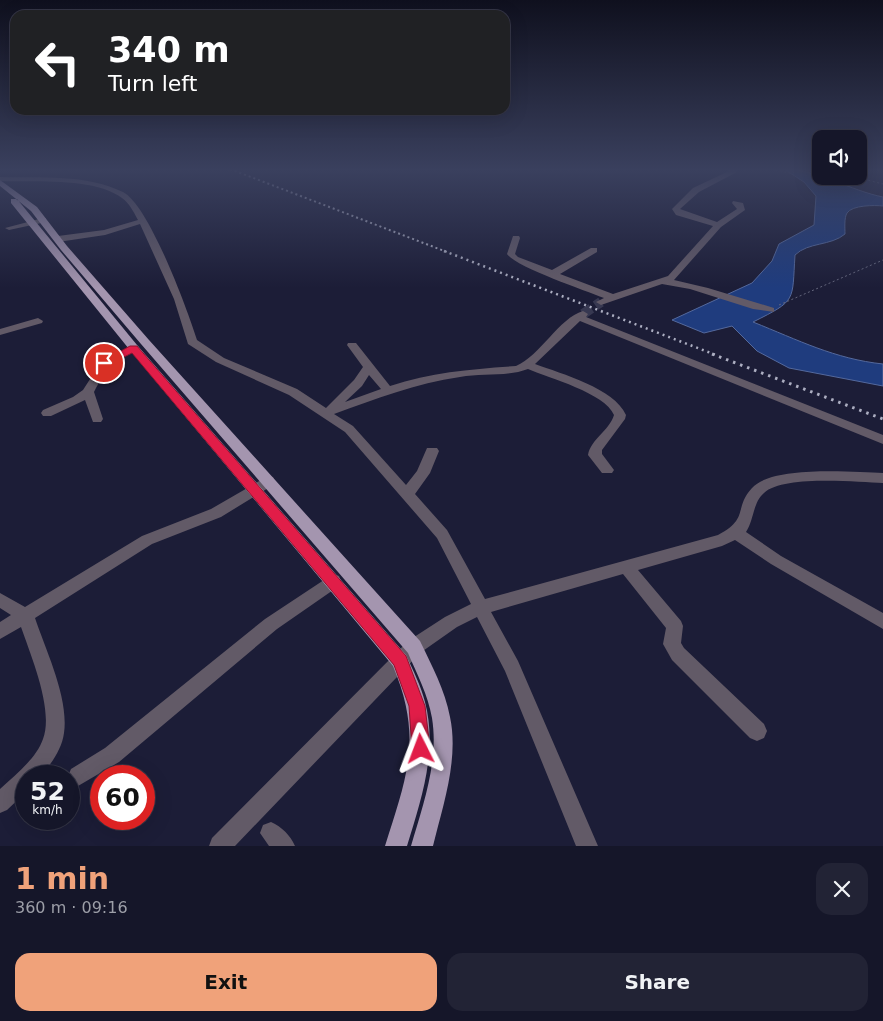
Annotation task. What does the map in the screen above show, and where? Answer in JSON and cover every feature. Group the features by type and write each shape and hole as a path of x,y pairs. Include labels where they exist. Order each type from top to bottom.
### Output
{"main road":[{"path":"23,208 58,239 164,373 261,485 414,647 438,700 443,735 443,764 422,846"},
{"path":"38,221 53,250 134,348 164,373"},
{"path":"261,485 333,581 400,661 417,706 421,737 420,761 396,846"}],"street":[{"path":"136,208 179,299 192,342 220,360 293,392 326,412 349,429 442,534 479,608 512,667 587,846"},
{"path":"677,208 679,213 718,225"},
{"path":"601,302 611,297 664,282 677,274 718,225 741,208"},
{"path":"3,230 38,221"},
{"path":"58,239 105,232 142,221"},
{"path":"516,238 512,257 551,275 611,297"},
{"path":"551,275 594,250"},
{"path":"664,282 692,285 738,302 770,310"},
{"path":"326,412 417,381 461,373 496,372 528,365 563,330 581,316 883,440"},
{"path":"0,332 38,320"},
{"path":"352,345 388,391"},
{"path":"47,413 77,400 88,392 97,372 104,363 134,348"},
{"path":"528,365 603,396 615,404 620,411 620,418 596,449 595,455 607,470"},
{"path":"326,412 358,383 369,367"},
{"path":"88,392 97,419"},
{"path":"406,495 424,473 432,451"},
{"path":"220,846 414,647 451,622 479,608 722,540 737,533 747,522 753,498 759,489 771,481 792,478 883,478"},
{"path":"0,631 147,540 216,513 261,485"},
{"path":"737,533 776,560 883,622"},
{"path":"626,566 675,626 672,644 678,654 757,732"},
{"path":"80,775 112,755 271,624 333,581"},
{"path":"0,600 25,615 55,709 57,727 52,745 36,766 0,803"}],"path":[{"path":"770,310 798,295 883,260"}],"water":[{"path":"815,208 853,208 847,213 845,218 845,234 833,241 806,248 795,255 792,291 789,298 778,309 753,322 833,353 883,364 883,386 789,368 757,351 732,326 704,333 672,320 752,283 772,261 779,244 814,225"}],"tunnel":[{"path":"583,314 601,302"}],"railway":[{"path":"333,208 447,252"},
{"path":"444,251 716,355"},
{"path":"712,354 883,419"}],"route":[{"path":"104,363 134,348 400,661 417,706 421,749"}]}
